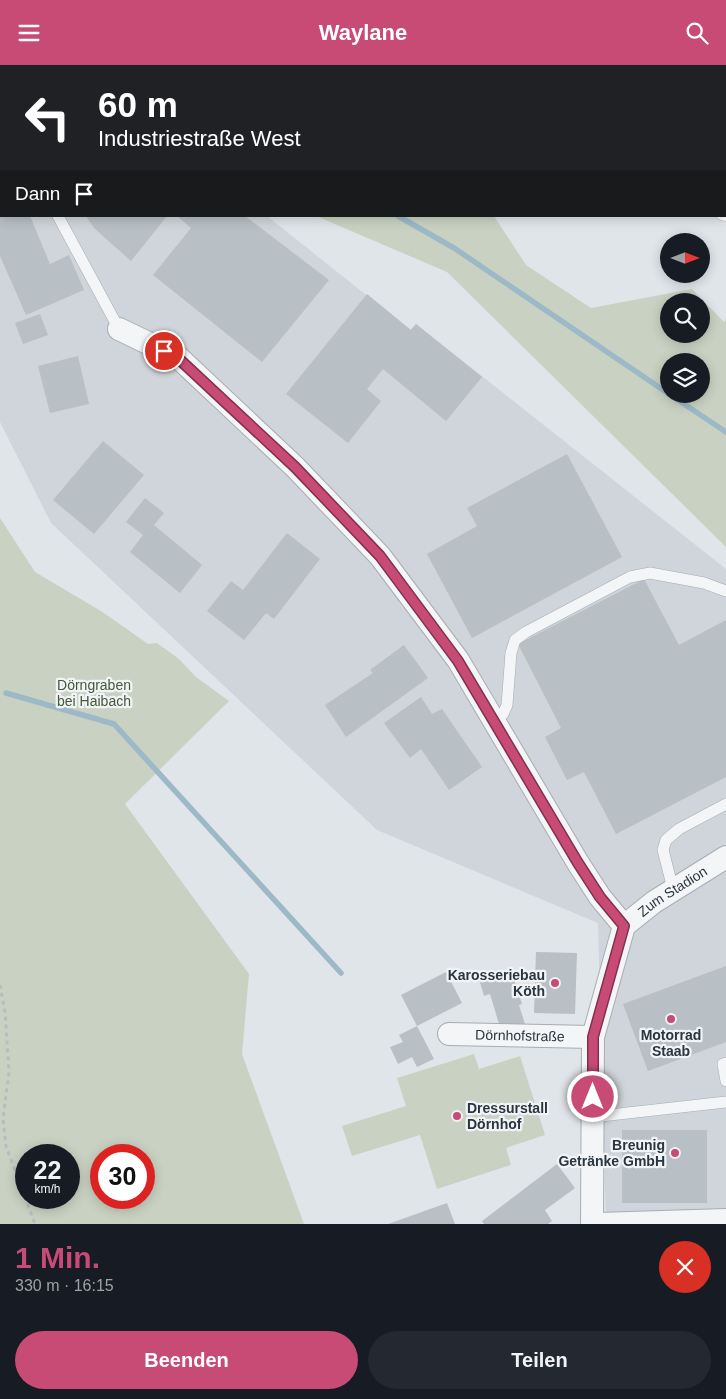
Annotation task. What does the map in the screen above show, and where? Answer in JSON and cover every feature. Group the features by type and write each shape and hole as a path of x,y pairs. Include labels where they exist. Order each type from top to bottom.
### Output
{"street":[{"path":"119,329 179,359 301,474 380,556 458,661 578,863 600,897 624,926"},
{"name":"Zum Stadion","path":"592,1224 593,1037 624,926 673,889 726,857"},
{"name":"Dörnhofstraße","path":"449,1034 593,1037"},
{"path":"598,1224 726,1220"}],"lane":[{"path":"59,217 119,329"},
{"path":"494,722 503,714 507,705 511,653 515,640 526,632 630,577 650,573 704,583 726,591"},
{"path":"673,889 663,851 666,840 679,829 726,804"},
{"path":"726,1063 723,1064 726,1081"},
{"path":"592,1117 726,1102"}],"path":[{"path":"0,985 4,1012 8,1072 3,1119 6,1146 35,1224"}],"shaded area":[{"path":"0,217 268,217 410,330 416,324 726,569 726,1224 606,1224 598,923 377,830 51,523 0,422"}],"green space":[{"path":"318,217 495,217 526,265 591,308 660,295 660,343 710,343 710,308 724,322 726,319 726,547 447,272"},
{"path":"692,289 696,293 671,293"},
{"name":"Dörngraben bei Haibach","path":"0,518 35,572 101,611 148,644 157,643 179,659 196,677 229,701 125,804 249,974 242,1054 304,1224 0,1224"},
{"name":"Dressurstall Dörnhof","path":"474,1054 479,1069 520,1056 545,1135 506,1148 511,1165 437,1189 420,1135 352,1156 342,1126 406,1106 397,1078"}],"building":[{"path":"0,217 30,217 50,264 69,255 84,290 26,315 0,256"},
{"path":"87,217 166,217 131,261 94,228"},
{"path":"178,217 246,217 329,280 262,362 153,275 191,228"},
{"path":"367,294 411,330 416,324 482,377 446,421 383,369 367,389 381,401 348,443 286,394"},
{"path":"40,314 48,335 23,344 15,323"},
{"path":"78,356 89,404 50,413 38,366"},
{"path":"103,441 144,475 94,534 53,500"},
{"path":"567,454 622,557 472,638 427,554 477,526 467,508"},
{"path":"145,498 164,513 154,525 202,565 180,593 130,552 143,535 126,522"},
{"path":"287,533 320,559 274,619 266,613 244,640 207,611 231,581 243,590"},
{"path":"644,579 679,645 726,620 726,777 616,834 584,772 567,780 545,737 561,728 518,644"},
{"path":"404,645 428,678 346,737 325,705 373,673 370,670"},
{"path":"421,697 432,714 442,709 482,767 449,790 421,749 410,758 384,723"},
{"name":"Karosseriebau Köth","path":"536,952 577,953 575,1014 534,1013"},
{"path":"726,966 726,1042 648,1071 623,1004"},
{"path":"511,970 522,1004 519,1005 525,1024 499,1024 490,994 484,996 479,979"},
{"path":"446,972 462,1003 417,1026 401,995"},
{"path":"417,1026 434,1059 417,1067 412,1057 398,1064 390,1047 403,1042 399,1035"},
{"path":"622,1130 707,1130 707,1203 622,1203"},
{"path":"557,1164 575,1188 545,1210 552,1221 548,1224 484,1224 482,1221"},
{"path":"447,1203 455,1224 388,1224"}],"waterway":[{"path":"400,217 454,248 660,388"},
{"path":"682,403 726,432"},
{"path":"6,693 114,724 341,973"}],"place":[{"name":"Karosseriebau Köth","path":"555,983"},
{"name":"Motorrad Staab","path":"671,1019"},
{"name":"Dressurstall Dörnhof","path":"457,1116"},
{"name":"Breunig Getränke GmbH","path":"675,1153"}],"route":[{"path":"164,351 179,359 295,467 380,556 458,661 578,863 600,897 624,926 593,1037 593,1097"}]}
